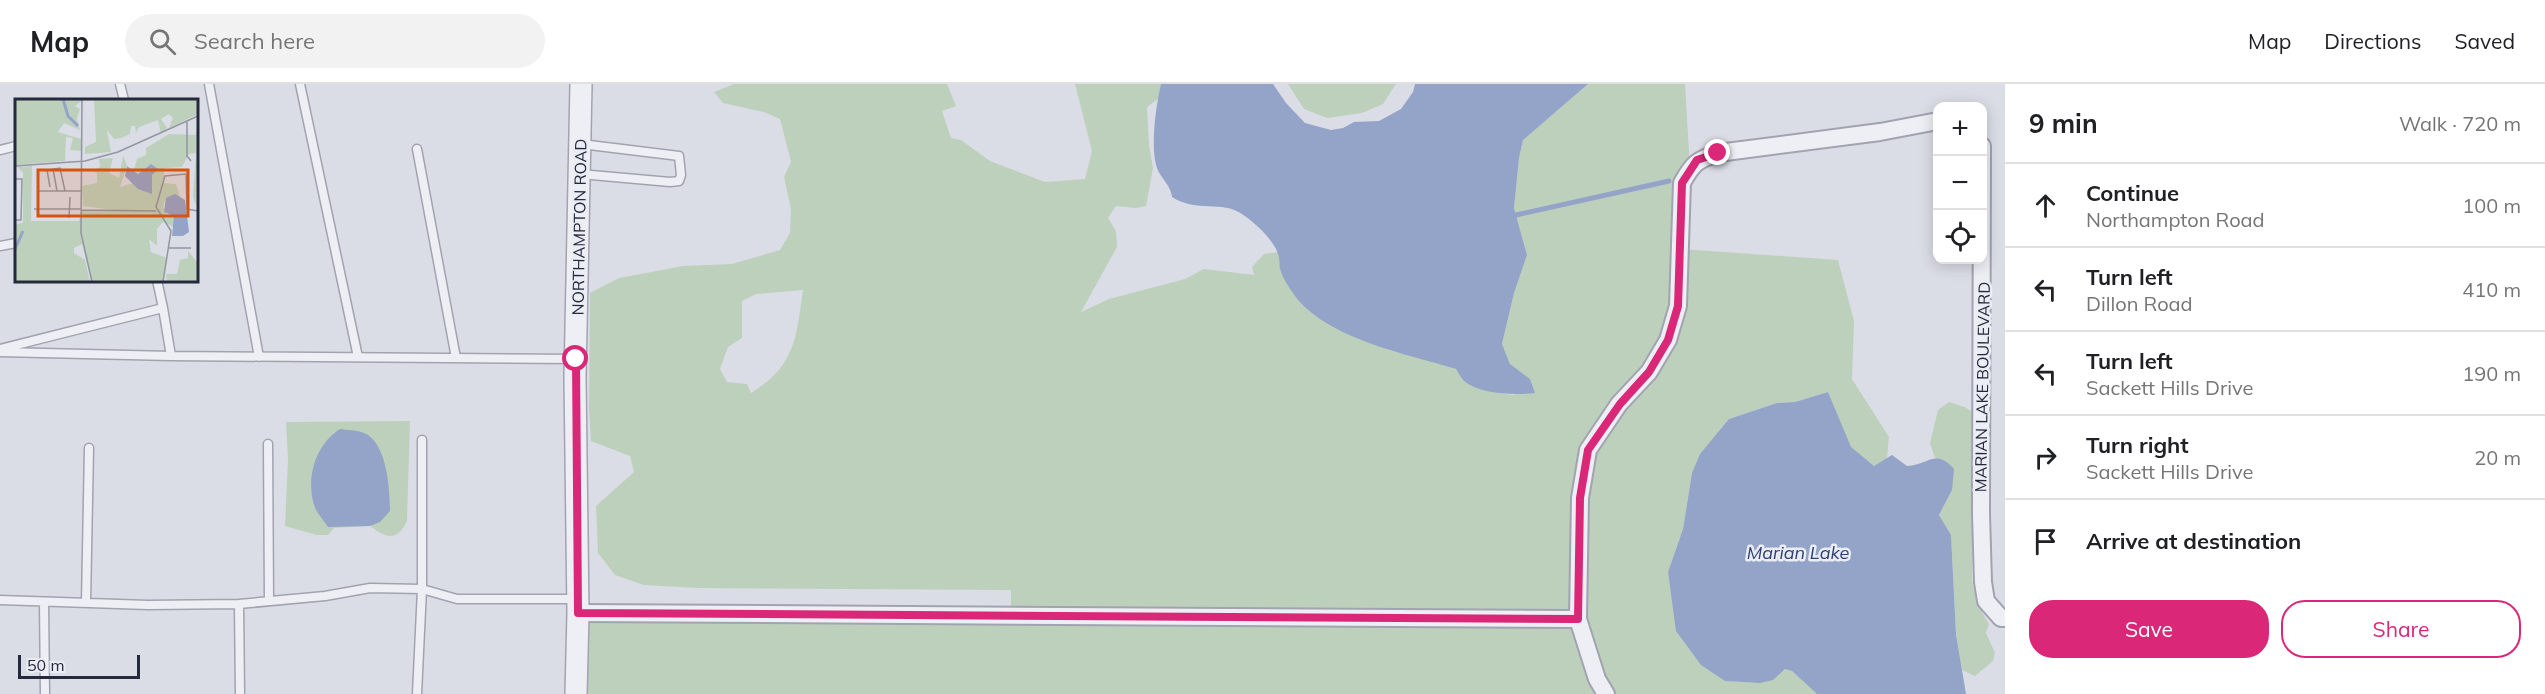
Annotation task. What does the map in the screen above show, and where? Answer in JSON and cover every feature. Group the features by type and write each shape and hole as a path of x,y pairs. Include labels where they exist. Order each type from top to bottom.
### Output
{"street":[{"name":"NORTHAMPTON ROAD","path":"576,694 578,606 576,359 582,84"},
{"path":"1606,694 1597,679 1578,619 1580,498 1588,450 1620,404 1649,372 1668,340 1678,306 1682,183 1697,160 1718,153 1880,132 1933,122"},
{"name":"MARIAN LAKE BOULEVARD","path":"1983,156 1981,514 1983,582 1986,601 2001,618 2005,618"},
{"path":"578,606 1578,619"}],"lane":[{"path":"120,84 124,99"},
{"path":"208,84 259,357"},
{"path":"300,84 358,357"},
{"path":"580,144 679,156 681,175 679,181 670,182 580,174"},
{"path":"0,150 15,146"},
{"path":"417,149 456,358"},
{"path":"0,246 15,243"},
{"path":"157,282 171,356"},
{"path":"0,351 163,308"},
{"path":"0,351 171,356 576,359"},
{"path":"417,694 422,589 422,441"},
{"path":"268,444 269,600"},
{"path":"86,603 89,448"},
{"path":"0,600 239,604 325,596 370,588 422,589 457,599 578,606"},
{"path":"44,602 45,694"},
{"path":"239,604 240,694"}],"green space":[{"path":"734,84 947,84 956,106 942,111 951,138 961,140 990,161 1045,182 1085,179 1092,151 1075,84 1161,84 1158,99 1147,107 1153,168 1146,206 1136,208 1116,206 1108,218 1116,231 1117,247 1081,312 1109,299 1185,279 1204,269 1254,275 1252,267 1264,254 1278,252 1281,273 1377,344 1456,369 1464,381 1488,391 1514,395 1530,379 1510,364 1502,344 1514,293 1527,255 1514,208 1523,140 1588,84 1685,84 1690,169 1681,249 1838,260 1854,321 1852,379 1889,437 1887,459 1874,466 1851,448 1828,392 1795,402 1777,403 1729,419 1692,473 1683,529 1668,572 1671,592 1725,681 1764,682 1785,669 1792,671 1817,694 576,694 578,613 1011,615 1011,590 698,588 644,585 615,575 598,553 596,506 634,472 630,456 591,441 590,293 619,278 683,266 732,264 780,250 790,233 791,209 784,177 791,162 780,119 764,112 723,103 714,92","holes":["803,290 791,349 777,372 751,393 747,384 727,382 720,369 728,347 742,338 742,301 756,294"]},
{"path":"1288,84 1396,84 1383,104 1362,113 1327,118 1304,109"},
{"path":"1949,402 1965,407 1978,416 1974,443 1972,580 1978,605 1989,624 1986,633 1995,653 1993,661 1975,676 1962,670 1956,632 1951,535 1939,515 1952,490 1945,461 1935,458 1930,443 1938,410"},
{"path":"410,421 407,521 399,532 391,536 386,535 370,526 334,528 328,535 317,535 285,526 288,460 286,422"}],"water":[{"path":"1161,84 1273,84 1286,103 1305,123 1331,130 1343,128 1354,122 1379,121 1401,109 1413,92 1415,84 1588,84 1523,140 1519,158 1514,208 1527,255 1514,293 1502,344 1510,364 1530,379 1535,393 1508,394 1479,389 1464,381 1456,369 1372,344 1331,326 1313,314 1298,300 1284,279 1276,249 1268,237 1252,222 1234,210 1181,202 1172,197 1155,160 1154,138"},
{"name":"Marian Lake","path":"1828,392 1851,447 1874,466 1892,455 1907,466 1937,459 1954,469 1952,490 1939,515 1951,535 1956,634 1966,694 1817,694 1792,671 1785,669 1773,680 1760,683 1725,681 1701,665 1676,631 1668,572 1683,529 1692,473 1700,454 1729,419 1777,403 1795,402"},
{"path":"340,429 364,433 372,438 378,446 386,468 390,511 380,522 370,526 328,527 315,508 311,486 314,464 324,444"}],"waterway":[{"path":"1516,215 1669,181"}],"route":[{"path":"576,359 578,613 1578,619 1580,498 1588,450 1620,404 1649,372 1668,340 1678,306 1682,183 1697,160 1718,153"}]}
